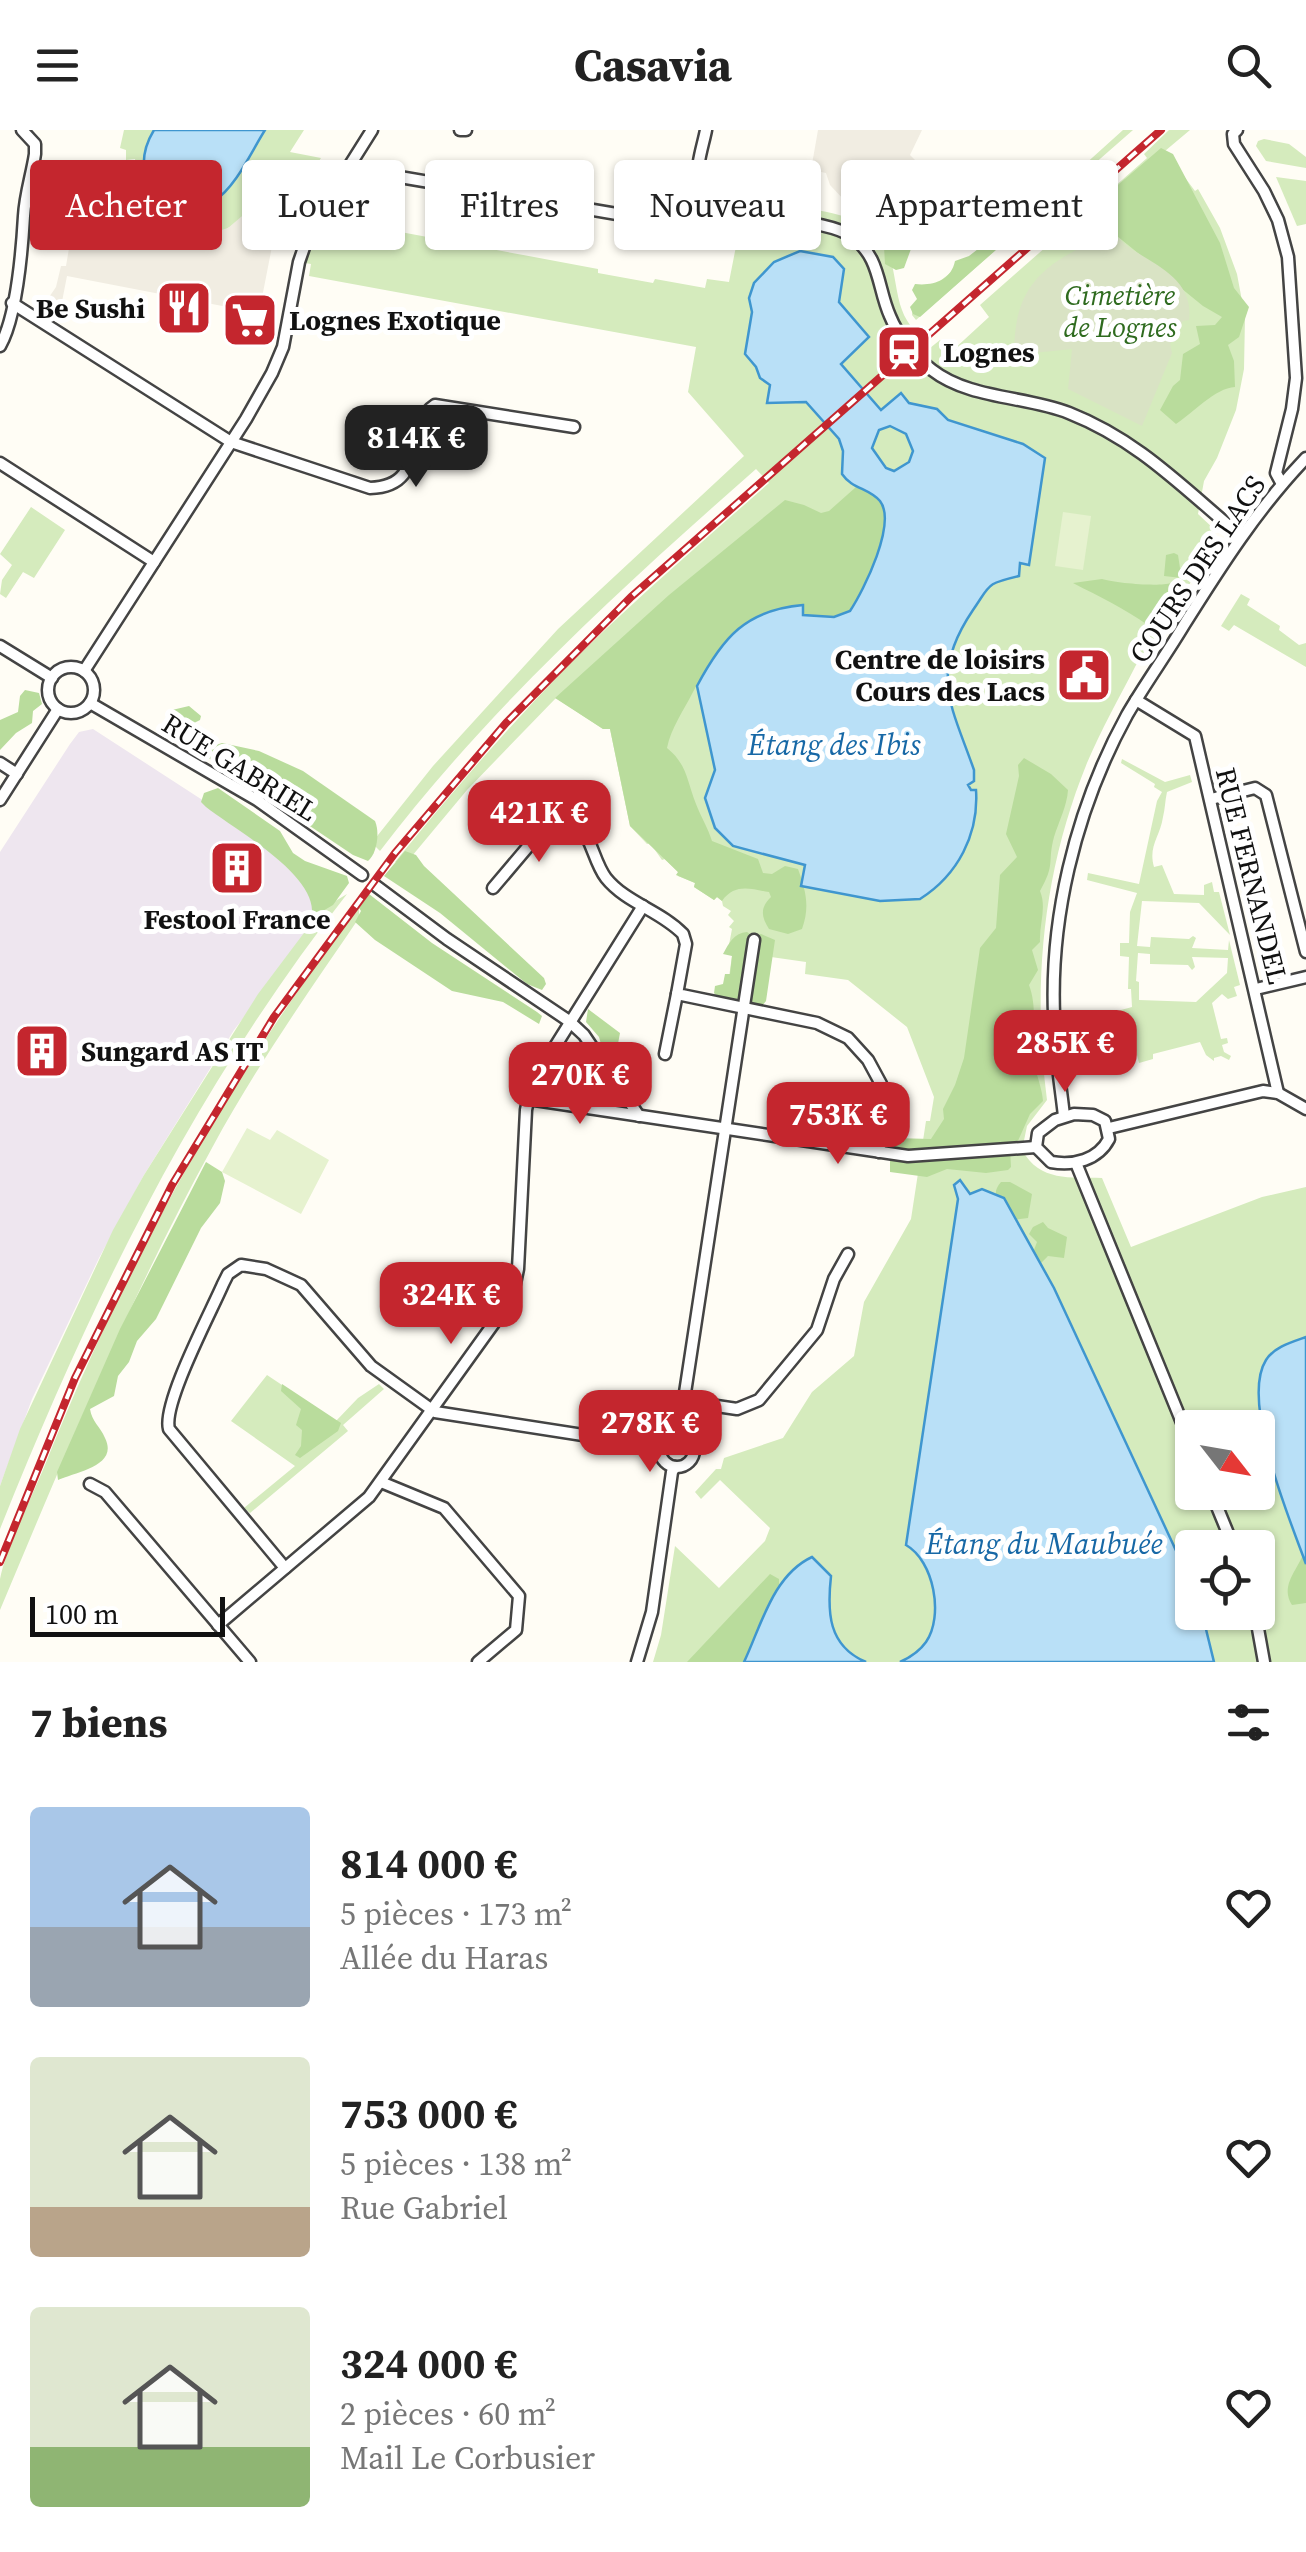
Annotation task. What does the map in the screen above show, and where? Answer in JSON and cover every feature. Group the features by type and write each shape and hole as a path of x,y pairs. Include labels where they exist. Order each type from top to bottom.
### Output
{"street":[{"path":"0,346 8,326 35,154 34,144 22,130"},
{"path":"352,160 372,130"},
{"path":"702,160 706,130"},
{"path":"1237,130 1233,134 1234,144 1271,205 1283,232 1288,257 1297,364 1292,409 1276,473 1282,484"},
{"path":"821,227 847,233 871,256 898,333 933,371 959,384 1066,412 1100,427 1150,456 1241,536"},
{"path":"84,671 231,442 278,361 303,250"},
{"path":"12,303 231,442 377,488 395,482 409,467 421,417 434,405 574,427"},
{"name":"COURS DES LACS","path":"1064,1116 1054,1030 1057,947 1073,854 1091,797 1136,700 1241,536 1306,458"},
{"path":"0,463 154,562"},
{"path":"1294,470 1306,477"},
{"path":"0,646 52,678"},
{"path":"66,668 84,671 94,690 90,703 72,714 58,710 48,692 52,678 66,668"},
{"name":"RUE FERNANDEL","path":"1136,700 1194,736 1278,1092"},
{"name":"RUE GABRIEL","path":"90,703 257,800 362,875"},
{"path":"0,800 58,710"},
{"path":"0,763 17,774"},
{"path":"1211,800 1255,788 1266,795 1306,952"},
{"path":"493,888 554,816 576,822 586,832 606,878 683,934 686,944 665,1054"},
{"path":"376,886 446,939 570,1021 640,1117"},
{"path":"218,1625 369,1497 512,1298 518,1270 528,1099 537,1074 643,906"},
{"path":"676,1466 662,1458 660,1448 664,1439 676,1432 683,1400 754,940"},
{"path":"1256,989 1306,977"},
{"path":"677,994 818,1023 848,1038 868,1060 881,1084 885,1116 879,1152"},
{"path":"589,1108 605,1098 610,1077"},
{"path":"1109,1128 1263,1091 1278,1092 1306,1110"},
{"path":"528,1099 926,1156 1036,1147 1051,1162 1076,1163 1102,1151 1109,1139 1109,1128 1093,1115 1064,1116 1038,1134 1036,1147"},
{"path":"1076,1163 1177,1410"},
{"path":"683,1400 738,1408 756,1404 817,1330 834,1279 848,1254"},
{"path":"285,1568 166,1422 180,1380 228,1274 240,1265 250,1264 301,1285 371,1366 431,1410 660,1448"},
{"path":"637,1662 648,1634 672,1472 676,1466 690,1461 694,1452 690,1438 676,1432"},
{"path":"380,1482 444,1508 518,1596 516,1630 478,1662"},
{"path":"90,1484 105,1492 250,1662"},
{"path":"1259,1630 1264,1662"}],"shaded area":[{"path":"818,130 922,130 910,155 915,160 841,160 841,197 830,185 826,173 821,172 821,160 813,160"},
{"path":"242,216 242,250 271,250 259,313 67,276 59,317 43,306 56,287 61,266 66,266 69,250 222,250 222,230"},
{"path":"93,729 224,814 333,902 234,1030 144,1175 99,1258 32,1399 0,1486 0,852 79,732"}],"green space":[{"path":"124,130 304,130 290,152 321,158 242,160 242,217 222,230 222,160 126,160 126,150 120,148"},
{"path":"1123,130 1133,130 1099,160 1090,160"},
{"path":"1169,130 1190,130 1165,151 1195,191 1198,189 1220,228 1237,274 1245,317 1244,369 1236,410 1204,481 1198,514 1214,529 1187,589 1138,661 1098,738 1060,845 1041,971 1047,1100 1027,1126 1022,1150 1047,1173 1102,1178 1131,1247 1262,1197 1306,1187 1306,1662 653,1662 675,1546 719,1588 765,1541 770,1528 720,1480 701,1499 695,1492 716,1469 721,1469 724,1458 783,1438 812,1392 854,1356 864,1302 911,1219 926,1121 930,1121 934,1097 907,1027 848,980 805,974 806,962 771,957 727,991 732,956 728,950 732,929 729,927 734,921 728,915 731,911 717,897 714,900 694,887 695,883 678,876 630,826 610,729 603,729 556,698 467,790 407,862 395,862 561,673 769,483 756,469 656,558 512,698 380,851 374,845 433,766 558,629 744,456 688,392 696,347 309,276 311,264 299,262 303,250 405,250 405,233 425,237 425,250 497,250 598,269 598,273 705,288 707,279 729,282 735,250 821,250 821,211 841,216 841,250 887,250 907,321 930,348 940,340 952,351 989,317 980,305 1042,250 1118,250 1118,184 1147,158 1144,154"},
{"path":"1264,139 1289,144 1306,157 1306,168 1266,161 1256,146"},
{"path":"1161,148 1173,154 1220,243 1234,288 1249,307 1239,337 1228,345 1234,361 1235,387 1212,396 1176,424 1160,410 1180,380 1183,354 1200,344 1196,326 1215,325 1222,317 1118,237 1118,185"},
{"path":"1276,177 1306,181 1306,224 1297,226"},
{"name":"Cimetière de Lognes","path":"1118,238 1173,277 1186,295 1189,320 1183,321 1170,344 1172,353 1142,426 1068,389 1072,349 1014,355 1017,318 1029,289 1077,250 1118,250"},
{"path":"884,250 911,250 904,268 896,270 885,264"},
{"path":"977,250 996,250 920,317 913,314 910,307 917,299 912,290 915,284 945,278 955,261"},
{"path":"979,250 996,250 916,320 913,305"},
{"path":"353,437 386,442 383,456 351,451"},
{"path":"856,487 878,498 885,515 876,559 850,611 834,617 803,615 802,605 781,608 749,622 713,658 678,719 667,748 683,767 712,841 758,859 763,873 772,874 785,866 798,869 806,913 802,929 788,934 769,929 764,920 769,892 743,889 722,901 717,897 714,900 694,887 695,883 676,875 678,872 630,826 610,729 603,729 555,698 669,595 785,500 821,513 829,511"},
{"path":"31,507 65,530 34,578 23,572 6,598 0,594 2,580 12,565 0,554"},
{"path":"1063,512 1091,516 1083,570 1055,566"},
{"path":"1174,553 1186,572 1182,578 1164,576 1166,555"},
{"path":"1102,579 1171,583 1175,587 1155,623 1149,626 1073,583"},
{"path":"1241,594 1250,599 1247,605 1280,626 1279,630 1299,645 1306,643 1306,667 1234,625 1229,631 1221,626"},
{"path":"25,690 39,693 42,704 33,711 32,723 0,750 0,720 18,712"},
{"path":"189,706 201,716 200,720 182,729 180,738 160,727 170,720 172,710"},
{"path":"222,743 259,751 303,771 375,821 377,843 371,858 368,861 353,855 207,757 207,748"},
{"path":"1024,758 1068,790 1054,837 1050,868 1040,891 1040,942 1032,950 1038,970 1029,985 1035,1068 1043,1101 1030,1114 1017,1143 1010,1148 1008,1170 986,1173 947,1169 927,1177 890,1172 890,1146 894,1138 931,1139 944,1119 943,1109 964,1058 980,948 996,928 1000,875 1017,857 1006,834 1018,765"},
{"path":"1122,759 1165,782 1190,775 1192,782 1167,792 1162,824 1153,847 1154,867 1162,865 1174,894 1204,895 1204,885 1212,882 1214,892 1219,892 1230,935 1199,903 1142,901 1137,946 1150,947 1151,937 1193,936 1196,938 1192,948 1228,950 1229,940 1240,985 1234,987 1237,996 1228,999 1222,994 1212,1003 1221,1039 1227,1038 1228,1043 1222,1045 1231,1056 1229,1060 1221,1056 1214,1061 1200,1042 1153,1054 1153,1059 1139,1063 1127,1015 1075,1028 1073,1023 1132,1007 1129,957 1120,956 1120,943 1129,943 1130,912 1137,893 1087,880 1088,873 1139,884 1162,792 1121,763","holes":["1138,953 1150,954 1150,964 1188,965 1192,970 1192,957 1228,958 1227,973 1196,1002 1139,1000"]},
{"path":"218,788 280,831 293,853 347,876 349,883 333,905 316,915 312,912 309,897 287,867 201,802 204,793"},
{"path":"405,851 416,855 544,978 542,990 527,984 440,913 384,876"},
{"path":"347,894 241,1044 150,1199 71,1360 0,1529 0,1486 20,1429 113,1230 258,994 322,909"},
{"path":"369,894 432,943 537,1012 542,1016 539,1024 503,1002 452,991 375,940 355,922"},
{"path":"359,908 359,918 246,1089 182,1204 100,1376 0,1610 0,1579 13,1538 109,1318 145,1246 182,1176 266,1038"},
{"path":"747,932 775,940 762,1006 726,1001 714,993 715,986 723,984 725,974 730,974 732,956 723,954 735,936"},
{"path":"588,1009 620,1033 614,1065 606,1062 599,1037 586,1022"},
{"path":"579,1047 603,1083 599,1100 593,1102 583,1088 561,1085 551,1079 564,1048"},
{"path":"247,1128 270,1140 277,1130 329,1160 301,1214 222,1172"},
{"path":"206,1162 222,1172 225,1181 220,1203 201,1228 156,1319 137,1341 118,1376 114,1396 90,1409 105,1438 106,1455 94,1466 58,1480 57,1472 120,1329"},
{"path":"1001,1182 1010,1182 1032,1194 1028,1218 1012,1220 1001,1206 996,1192"},
{"path":"1043,1222 1067,1237 1064,1258 1048,1256 1038,1266 1034,1250 1037,1242 1029,1234"},
{"path":"267,1375 336,1421 358,1398 379,1384 384,1389 343,1425 348,1431 250,1513 244,1508 295,1466 231,1421"},
{"path":"282,1384 341,1423 338,1431 300,1458 295,1455 301,1446 302,1430 296,1425 301,1409 281,1391"},
{"path":"1306,1556 1306,1603 1292,1605 1288,1586"},
{"path":"770,1574 779,1579 779,1585 744,1662 687,1662"}],"water":[{"path":"154,130 265,130 222,195 222,160 145,160"},
{"name":"Étang des Ibis","path":"800,251 833,257 844,269 839,302 869,337 841,364 881,410 901,393 909,403 937,409 948,420 1023,444 1045,458 1029,565 1020,563 1019,576 994,583 986,590 951,653 948,690 974,770 974,781 968,785 976,790 974,822 955,866 920,899 880,901 801,886 805,865 733,846 715,828 705,798 715,770 697,686 717,653 738,629 766,613 803,605 803,615 834,617 850,611 870,573 884,525 880,501 842,474 839,439 806,402 767,403 770,385 760,378 745,354 752,312 749,298 754,283 774,262","holes":["890,426 906,434 913,451 909,462 894,471 886,468 872,448 879,430"]},
{"name":"Étang du Maubuée","path":"960,1180 970,1194 982,1189 1004,1198 1054,1288 1175,1548 1175,1630 1206,1630 1214,1662 900,1662 923,1646 934,1618 929,1576 916,1553 906,1545 958,1199 954,1185"},
{"path":"1306,1337 1306,1564 1275,1478 1275,1410 1260,1410 1259,1403 1266,1360 1289,1343"},
{"path":"812,1557 831,1576 830,1615 837,1637 853,1655 866,1662 744,1662 778,1589 787,1576"}],"railway":[{"path":"0,1562 75,1378 172,1185 274,1017 395,853 506,723 631,597 1161,130"}],"place":[{"name":"Be Sushi","path":"184,308"},
{"name":"Lognes Exotique","path":"250,320"},
{"name":"Lognes","path":"904,352"},
{"name":"Centre de loisirs Cours des Lacs","path":"1084,675"},
{"name":"Festool France","path":"237,868"},
{"name":"Sungard AS IT","path":"42,1051"}]}
